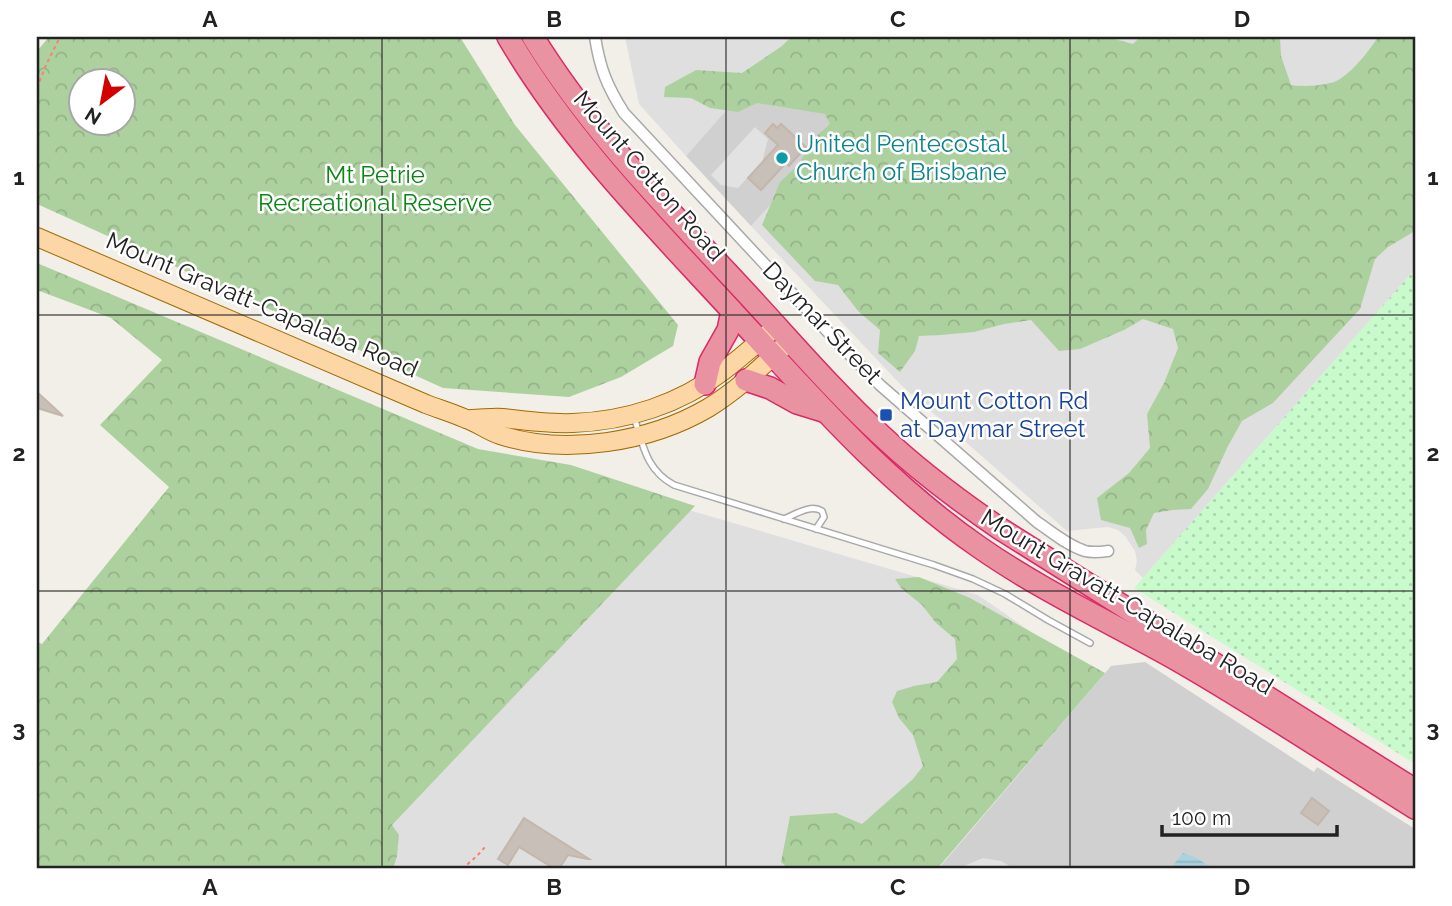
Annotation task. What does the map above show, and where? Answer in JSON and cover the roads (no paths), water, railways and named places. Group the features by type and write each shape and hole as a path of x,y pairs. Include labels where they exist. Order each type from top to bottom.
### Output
{"highway":[{"name":"Mount Cotton Road","path":"508,37 559,114 599,166 766,348"},
{"name":"Mount Cotton Road","path":"533,37 584,111 624,161 783,333"},
{"path":"705,384 710,362 728,330 732,311"},
{"name":"Mount Gravatt-Capalaba Road","path":"783,333 881,436 975,512 1415,790"},
{"name":"Mount Gravatt-Capalaba Road","path":"766,348 864,452 928,509 978,546 1049,591 1231,692 1415,808"},
{"path":"746,380 770,388 797,403 825,411"}],"main road":[{"name":"Mount Gravatt-Capalaba Road","path":"37,237 426,404 467,419 498,435 539,442 593,443 640,436 692,416 723,398 746,380 766,348"},
{"name":"Mount Gravatt-Capalaba Road","path":"467,419 500,418 570,424 633,415 666,404 705,384 766,348 783,333"}],"street":[{"name":"Daymar Street","path":"595,37 599,63 610,91 624,113 870,375 1037,522 1084,551 1108,551"}],"lane":[{"path":"633,415 651,465 657,474 668,482 973,579 1018,601 1090,643"},
{"path":"784,519 817,508 824,517 816,528"}],"water":[{"path":"1183,853 1197,858 1213,869 1170,869"}],"place":[{"name":"United Pentecostal Church of Brisbane","path":"782,158"},
{"name":"Mount Cotton Rd at Daymar Street","path":"886,415"}],"park label":[{"name":"Mt Petrie Recreational Reserve","path":"375,189"}]}
